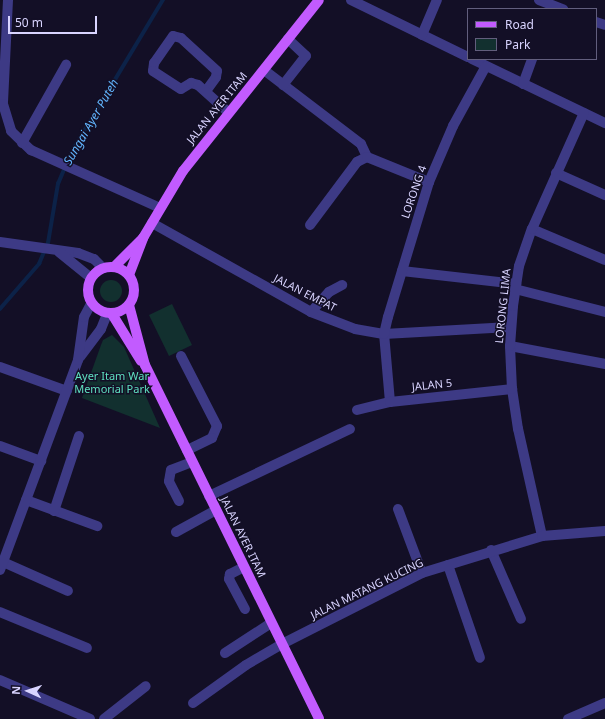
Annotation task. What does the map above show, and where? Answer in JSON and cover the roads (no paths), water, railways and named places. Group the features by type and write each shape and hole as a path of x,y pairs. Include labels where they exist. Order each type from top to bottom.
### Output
{"main road":[{"name":"JALAN AYER ITAM","path":"129,275 143,238 183,171 228,112 264,70 319,0"},
{"name":"JALAN AYER ITAM","path":"114,267 143,238"},
{"path":"114,267 129,275 134,286 129,305 118,313 110,314 91,304 87,291 91,278 103,268 114,267"},
{"name":"JALAN AYER ITAM","path":"129,305 145,365"},
{"name":"JALAN AYER ITAM","path":"110,314 145,365 319,719"}],"street":[{"path":"8,0 4,113 11,131 22,143 51,160 160,208"},
{"path":"351,0 467,57"},
{"path":"422,35 437,0"},
{"path":"539,0 556,8"},
{"path":"206,91 216,77 217,71 180,38 173,36 154,63 153,70 178,88 184,89 195,83 206,91 228,112"},
{"path":"283,85 306,56 288,39"},
{"path":"474,60 605,123"},
{"path":"522,84 532,60"},
{"path":"22,143 66,65"},
{"name":"LORONG 4","path":"384,334 429,182 453,126 486,66"},
{"path":"264,70 361,144 367,157"},
{"name":"LORONG LIMA","path":"542,536 518,430 512,390 510,346 511,327 516,287 532,229 584,112"},
{"path":"310,225 357,162 367,157 374,157 429,182"},
{"path":"556,173 605,195"},
{"name":"JALAN EMPAT","path":"152,224 311,312 355,329 384,334 511,327"},
{"path":"532,229 605,260"},
{"path":"0,242 59,252 78,253 94,259 103,268"},
{"path":"59,252 91,278"},
{"path":"402,271 516,287 605,312"},
{"path":"311,312 329,292 342,285"},
{"path":"68,591 2,566 78,360 84,317 91,304"},
{"path":"78,360 110,314"},
{"path":"384,334 390,402"},
{"path":"510,346 605,364"},
{"path":"181,356 217,426 212,438 187,450"},
{"path":"0,368 67,391"},
{"name":"JALAN 5","path":"357,410 390,402 512,390"},
{"path":"209,496 350,429"},
{"path":"54,511 79,436"},
{"path":"0,446 41,461"},
{"path":"179,501 170,481 171,470 192,462"},
{"path":"26,500 97,526"},
{"path":"398,509 422,573"},
{"path":"176,532 216,510"},
{"name":"JALAN MATANG KUCING","path":"193,703 246,665 282,644 422,573 491,550 542,536 605,531"},
{"path":"491,550 521,619"},
{"path":"448,565 480,658"},
{"path":"244,567 230,574 229,579 245,609"},
{"path":"0,612 87,648"},
{"path":"225,653 271,623"},
{"path":"0,680 90,719"},
{"path":"104,719 146,686"},
{"path":"568,719 605,703"}],"waterway":[{"name":"Sungai Ayer Puteh","path":"0,309 39,264 48,243 58,184 71,153 163,0"}],"park label":[{"name":"Ayer Itam War Memorial Park","path":"112,383"}]}
